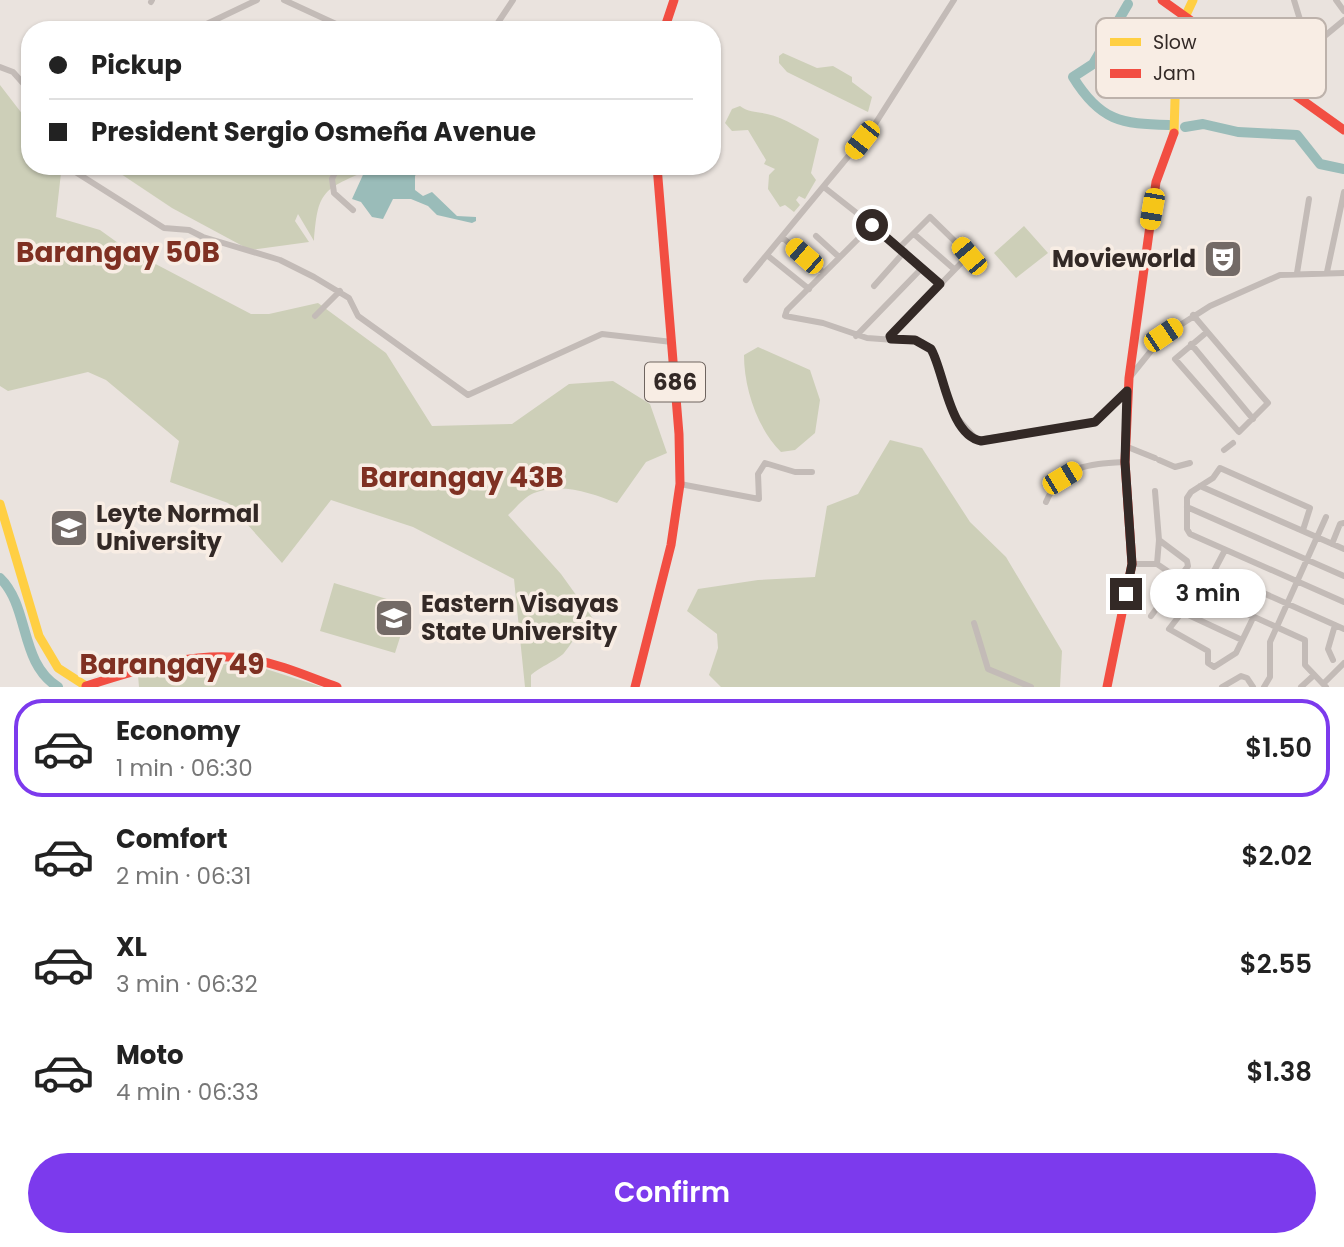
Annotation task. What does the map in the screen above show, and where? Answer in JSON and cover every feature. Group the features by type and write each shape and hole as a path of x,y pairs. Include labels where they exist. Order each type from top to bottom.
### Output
{"main road":[{"path":"667,21 674,0"},
{"path":"1162,0 1185,17 1193,0"},
{"path":"1107,687 1132,564 1125,462 1127,391 1156,182 1175,131 1176,98"},
{"path":"1300,98 1344,130"},
{"name":"686","path":"635,687 671,545 680,484 672,342 658,175"},
{"path":"0,503 39,636 58,667 86,687 173,661 239,659 279,667 337,687"}],"street":[{"path":"213,21 257,0"},
{"path":"284,0 330,21"},
{"path":"499,21 513,0"},
{"path":"746,280 825,188 902,85 954,0"},
{"path":"1294,0 1300,18"},
{"path":"1336,0 1344,11"},
{"path":"1326,35 1344,20"},
{"path":"0,67 13,72 21,81"},
{"path":"80,175 156,225 190,230 203,237 281,260 340,291 354,305 358,316 468,395 602,334 672,342"},
{"path":"334,175 332,180 334,193 353,210"},
{"path":"825,188 902,249 940,284"},
{"path":"1327,272 1344,192"},
{"path":"1297,273 1309,199"},
{"path":"874,286 930,217 951,234 969,256 890,336 891,339"},
{"path":"872,225 785,316 823,323 856,336 915,340 931,349 953,413 977,440 1095,422 1127,391"},
{"path":"914,234 954,269"},
{"path":"816,236 839,257"},
{"path":"783,238 824,273"},
{"path":"768,256 809,289"},
{"path":"856,336 922,268"},
{"path":"1129,378 1163,335 1193,315 1280,275 1344,273"},
{"path":"315,316 340,291"},
{"path":"1193,315 1268,403 1224,450"},
{"path":"1207,332 1175,359 1236,438"},
{"path":"1191,344 1253,419"},
{"path":"1125,446 1175,467 1190,463"},
{"path":"1046,502 1053,486 1086,465 1125,462"},
{"path":"680,484 759,499 758,474 765,463 794,472 812,472"},
{"path":"1303,530 1310,508 1220,468 1213,478 1191,492 1187,507 1188,532 1344,602"},
{"path":"1200,486 1344,549"},
{"path":"1155,491 1159,540 1157,564"},
{"path":"1187,507 1344,576"},
{"path":"1264,687 1270,677 1270,642 1326,517"},
{"path":"1332,544 1340,524 1344,523"},
{"path":"1151,616 1189,563 1159,540"},
{"path":"1225,550 1214,571 1169,629 1208,651 1208,663 1212,667 1236,653 1252,618"},
{"path":"1132,564 1157,564 1197,591 1305,640 1305,665 1325,686 1344,663"},
{"path":"1214,571 1344,629"},
{"path":"1182,612 1242,640"},
{"path":"974,623 988,669 1031,687"},
{"path":"1333,660 1328,649 1335,625"},
{"path":"1222,687 1241,676 1247,678 1253,687"},
{"path":"1301,687 1313,676"}],"green space":[{"path":"783,53 817,68 833,66 852,77 852,82 872,97 868,112 787,72 779,63 779,56"},
{"path":"0,85 21,112 21,175 61,175 56,217 100,230 125,248 251,314 269,314 318,303 386,353 432,426 512,424 569,384 613,381 650,404 667,453 646,462 617,503 566,489 545,490 524,499 508,515 561,574 594,620 579,632 562,655 531,675 531,687 525,687 514,579 413,527 331,500 282,563 228,503 170,482 179,441 106,380 88,372 8,391 0,386"},
{"path":"740,106 780,118 819,139 811,173 816,180 805,199 799,196 796,200 800,205 794,212 785,205 780,207 768,189 769,175 775,169 764,164 766,160 748,130 732,131 725,123 732,109"},
{"path":"122,175 357,175 339,183 325,195 317,212 314,241 298,214 295,221 309,242 250,250 172,208"},
{"path":"1024,226 1048,253 1016,278 994,253"},
{"path":"758,347 810,370 820,400 815,433 795,450 781,452 765,431 749,394 744,355"},
{"path":"890,440 922,448 970,522 1006,557 1062,651 1060,687 721,687 709,675 718,648 717,634 687,611 698,589 758,580 815,577 827,506 858,494"},
{"path":"334,583 410,606 395,653 320,631"},
{"path":"236,663 266,669 322,687 139,687 138,675 151,671"}],"water":[{"path":"363,175 416,175 415,190 423,196 432,192 457,216 476,217 476,221 472,223 437,215 428,206 411,199 393,199 383,219 372,217 361,202 352,199"}],"waterway":[{"path":"1120,18 1128,4"},
{"path":"1096,59 1093,64 1073,77 1093,103 1113,117 1125,121 1169,125"},
{"path":"1185,127 1203,124 1238,132 1297,135 1320,164 1344,169"},
{"path":"0,578 10,590 37,664 46,677 58,687"}],"traffic: slow":[{"path":"1185,18 1193,0"},
{"path":"1174,133 1175,98"},
{"path":"0,504 39,636 58,668 86,686"}],"traffic: jam":[{"path":"667,21 674,0"},
{"path":"1162,0 1187,18"},
{"path":"1299,98 1344,130"},
{"path":"1107,687 1132,564 1125,462 1129,378 1156,182 1174,133"},
{"path":"635,687 671,545 680,484 679,434 658,175"},
{"path":"86,686 166,663 229,657 272,664 337,687"}],"place":[{"name":"Movieworld","path":"1223,259"},
{"name":"Leyte Normal University","path":"69,528"},
{"name":"Eastern Visayas State University","path":"394,618"}],"district":[{"name":"Barangay 50B","path":"118,252"},
{"name":"Barangay 43B","path":"462,477"},
{"name":"Barangay 49","path":"172,664"}],"route":[{"path":"872,225 940,284 890,336 891,339 922,342 933,351 953,413 972,438 981,441 1095,422 1127,391 1125,462 1132,564 1126,594"}]}
